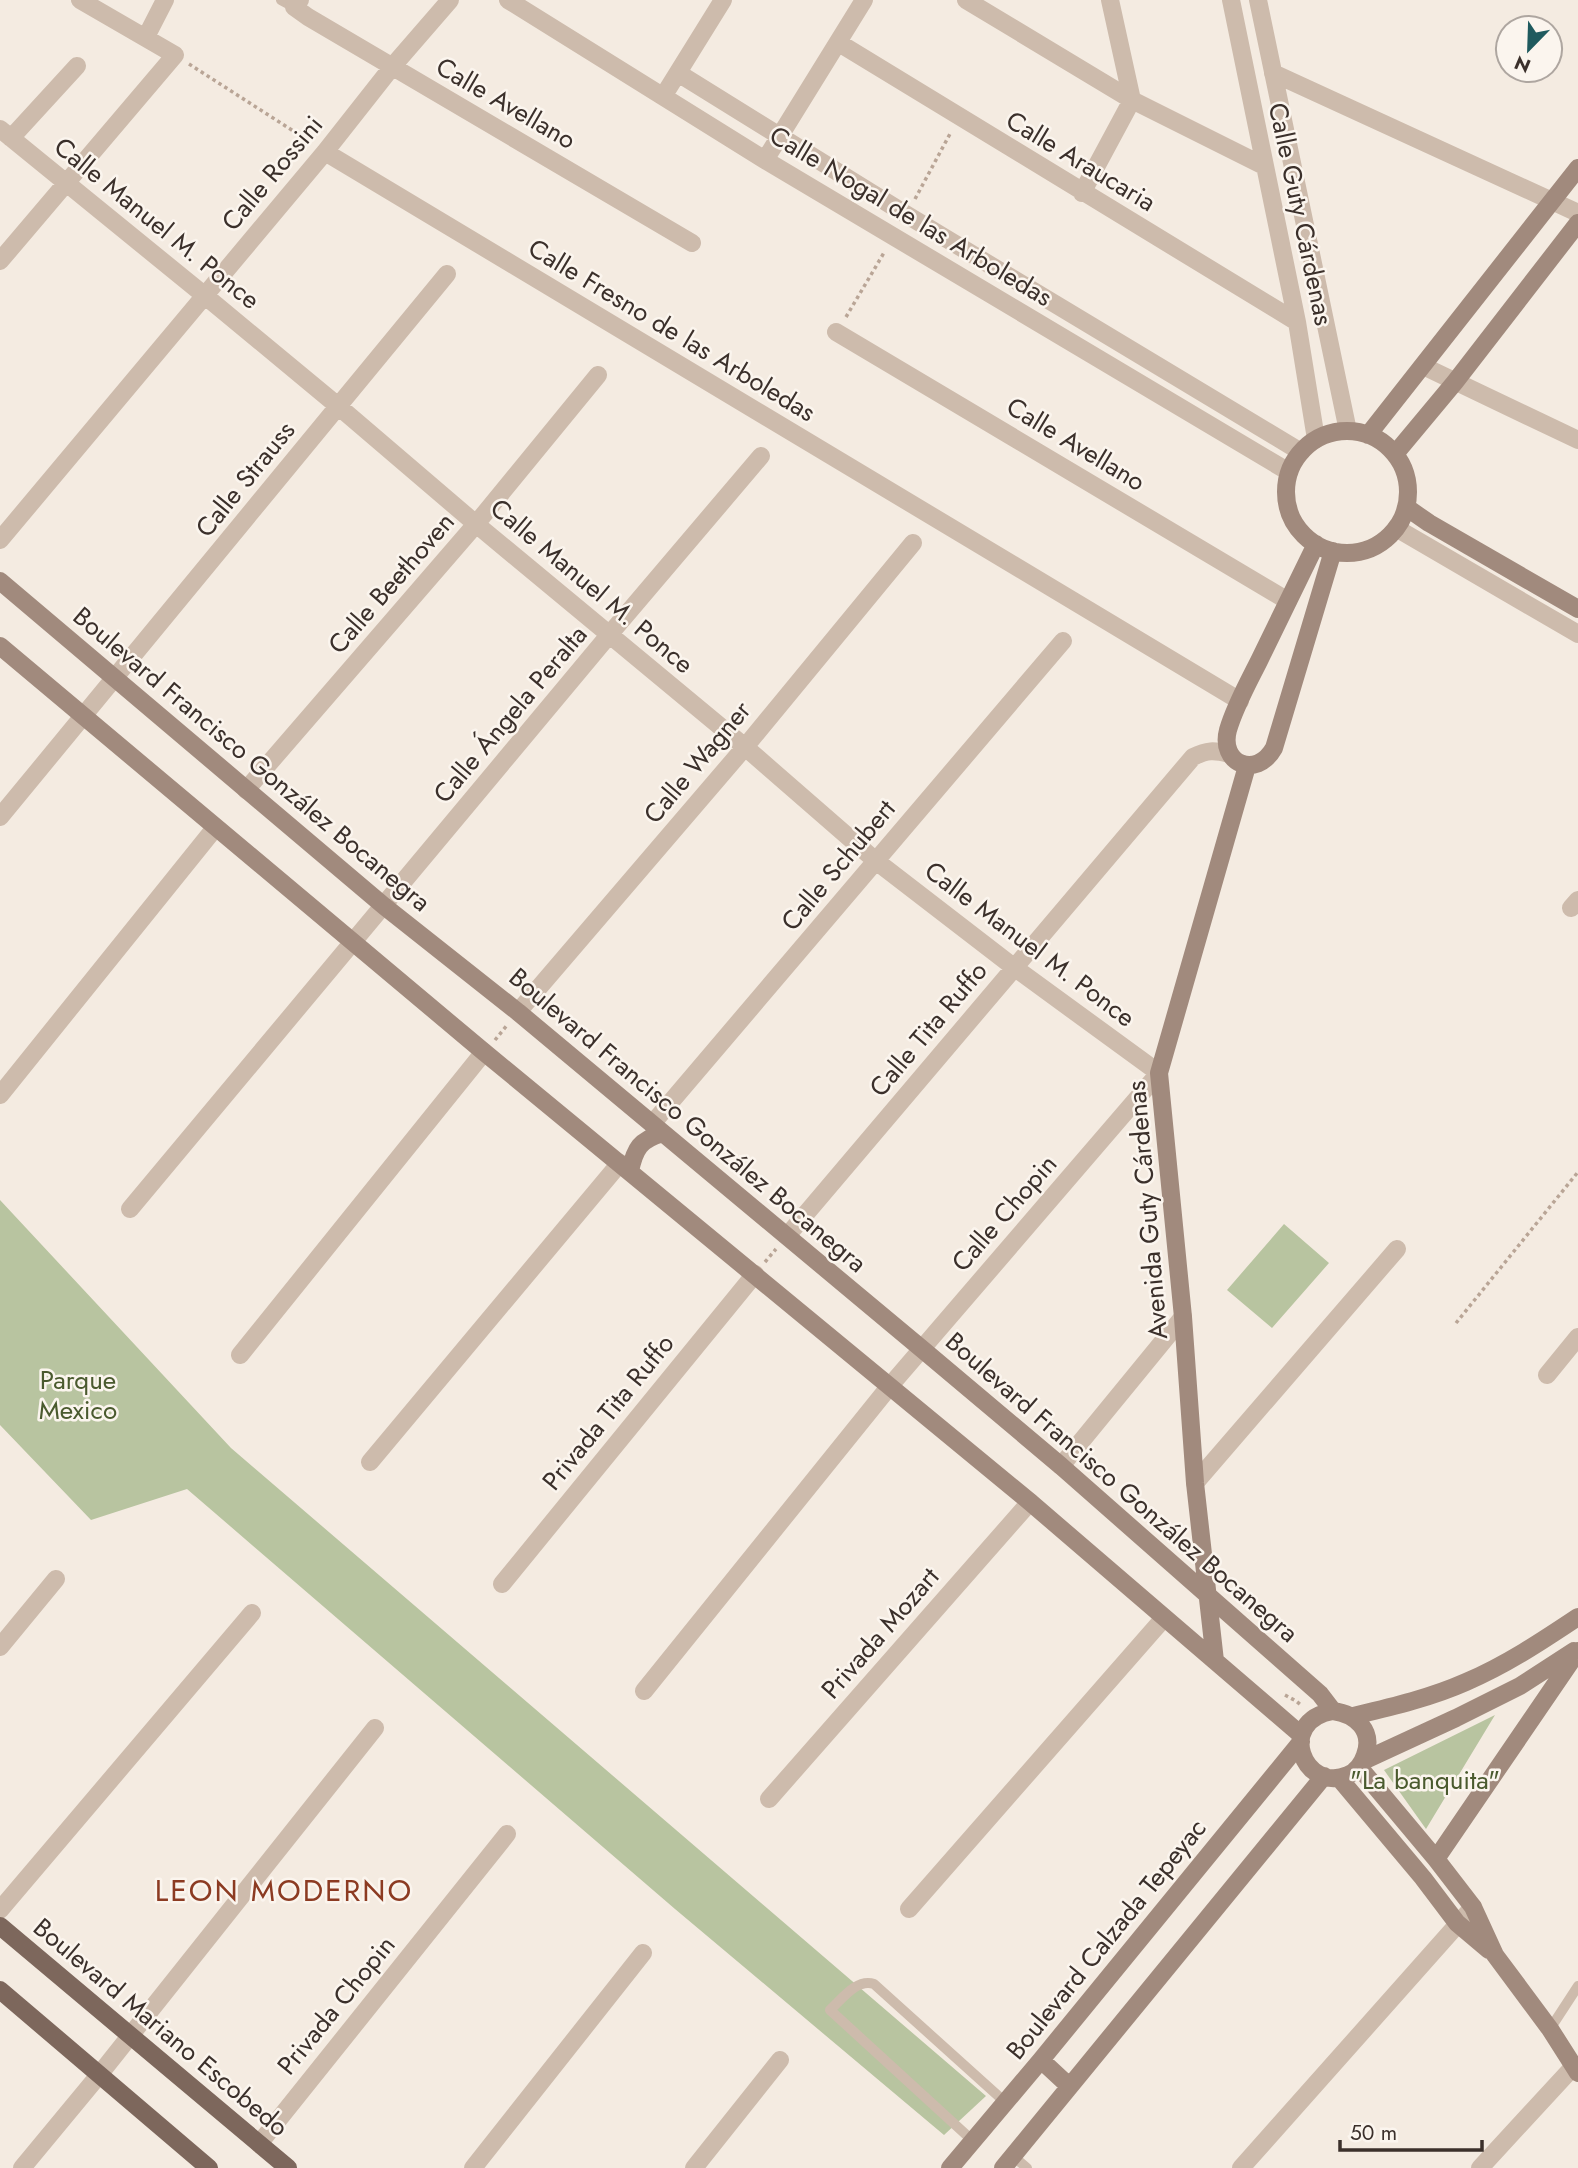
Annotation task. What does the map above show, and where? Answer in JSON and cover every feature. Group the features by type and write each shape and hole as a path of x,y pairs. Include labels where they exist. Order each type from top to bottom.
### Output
{"main road":[{"path":"1368,435 1578,168"},
{"path":"1395,454 1455,382 1578,223"},
{"path":"1348,431 1368,435 1395,454 1404,470 1408,488 1406,507 1396,528 1379,544 1357,552 1333,551 1316,544 1303,534 1290,513 1286,489 1289,472 1301,452 1317,439 1348,431"},
{"path":"1406,507 1578,609"},
{"path":"1316,544 1228,731 1226,742 1229,754 1247,766 1258,765 1269,758 1274,748 1333,551"},
{"name":"Boulevard Francisco González Bocanegra","path":"0,581 384,906 518,1012 1061,1466 1321,1694 1333,1711"},
{"path":"0,646 484,1052 1030,1502 1301,1738"},
{"name":"Avenida Guty Cárdenas","path":"1215,1661 1195,1483 1183,1317 1159,1073 1247,766"},
{"path":"625,1167 640,1145 658,1128"},
{"path":"1353,1716 1414,1701 1467,1682 1528,1650 1578,1617"},
{"path":"1361,1764 1367,1749 1367,1737 1362,1725 1353,1716 1333,1711 1313,1718 1301,1738 1306,1763 1314,1771 1332,1777 1350,1774 1361,1764 1520,1686 1578,1649"},
{"path":"1436,1859 1578,1649"},
{"name":"Boulevard Calzada Tepeyac","path":"950,2168 1041,2060 1301,1738"},
{"path":"1361,1764 1473,1907 1495,1955 1576,2069"},
{"path":"1332,1777 1423,1878 1457,1923 1495,1955"},
{"path":"1008,2162 1069,2086 1332,1777"},
{"name":"Boulevard Mariano Escobedo","path":"0,1926 288,2168"},
{"path":"0,1990 209,2168"},
{"path":"1041,2060 1069,2086"}],"street":[{"path":"0,261 175,55 80,0"},
{"path":"146,37 165,0"},
{"name":"Calle Rossini","path":"0,540 450,0"},
{"name":"Calle Nogal de las Arboledas","path":"508,0 893,238 1289,472"},
{"path":"664,95 723,0"},
{"path":"765,160 864,0"},
{"path":"966,0 1132,100 1264,166"},
{"path":"1082,193 1132,100 1110,0"},
{"name":"Calle Guty Cárdenas","path":"1231,0 1297,321 1317,439"},
{"name":"Calle Guty Cárdenas","path":"1258,0 1348,431"},
{"name":"Calle Avellano","path":"292,3 393,67 692,243"},
{"name":"Calle Araucaria","path":"839,43 1082,193 1297,321"},
{"path":"5,133 77,66"},
{"name":"Calle Nogal de las Arboledas","path":"678,73 907,215 1301,452"},
{"path":"1273,73 1578,213"},
{"name":"Calle Manuel M. Ponce","path":"5,133 338,406 876,860 1014,968 1159,1073"},
{"name":"Calle Fresno de las Arboledas","path":"325,152 1240,701"},
{"name":"Calle Strauss","path":"0,817 447,274"},
{"name":"Calle Avellano","path":"836,332 1288,601"},
{"path":"1423,366 1578,440"},
{"name":"Calle Beethoven","path":"246,790 476,524 598,376"},
{"name":"Calle Ángela Peralta","path":"130,1209 761,456"},
{"path":"1396,528 1578,634"},
{"name":"Calle Wagner","path":"518,1012 745,747 913,543"},
{"name":"Calle Schubert","path":"658,1128 876,860 1063,641"},
{"name":"Calle Tita Ruffo","path":"787,1236 1193,757 1214,750 1229,754"},
{"path":"0,1095 215,828"},
{"path":"240,1355 484,1052"},
{"name":"Calle Chopin","path":"889,1387 1159,1073"},
{"path":"370,1462 625,1167"},
{"path":"1195,1483 1396,1249"},
{"name":"Privada Tita Ruffo","path":"502,1584 755,1274"},
{"path":"1061,1466 1183,1317"},
{"path":"1547,1375 1578,1337"},
{"path":"644,1691 889,1387"},
{"name":"Privada Mozart","path":"769,1799 1030,1502"},
{"path":"0,1647 56,1579"},
{"path":"0,1910 252,1613"},
{"path":"909,1909 1164,1618"},
{"path":"22,2168 99,2076 375,1728"},
{"name":"Privada Chopin","path":"259,2144 507,1834"},
{"path":"1241,2168 1473,1907"},
{"path":"473,2168 643,1953"},
{"path":"694,2168 780,2060"},
{"path":"1480,2168 1576,2069"}],"lane":[{"path":"973,2141 830,2010 860,1983 867,1981 874,1984 1005,2102"},
{"path":"1550,2029 1578,1986"},
{"path":"1008,2162 1027,2168"}],"path":[{"path":"175,55 325,152"},
{"path":"907,215 959,118"},
{"path":"836,332 893,238"},
{"path":"484,1052 518,1012"},
{"path":"1456,1323 1578,1172"},
{"path":"755,1274 787,1236"}],"green space":[{"name":"Parque Mexico","path":"0,1200 231,1448 986,2096 944,2135 675,1909 187,1489 91,1520 0,1425"},
{"path":"1284,1224 1329,1263 1272,1328 1227,1290"},
{"name":"\"La banquita\"","path":"1495,1715 1426,1829 1384,1770"}],"district":[{"name":"LEON MODERNO","path":"284,1890"}]}
